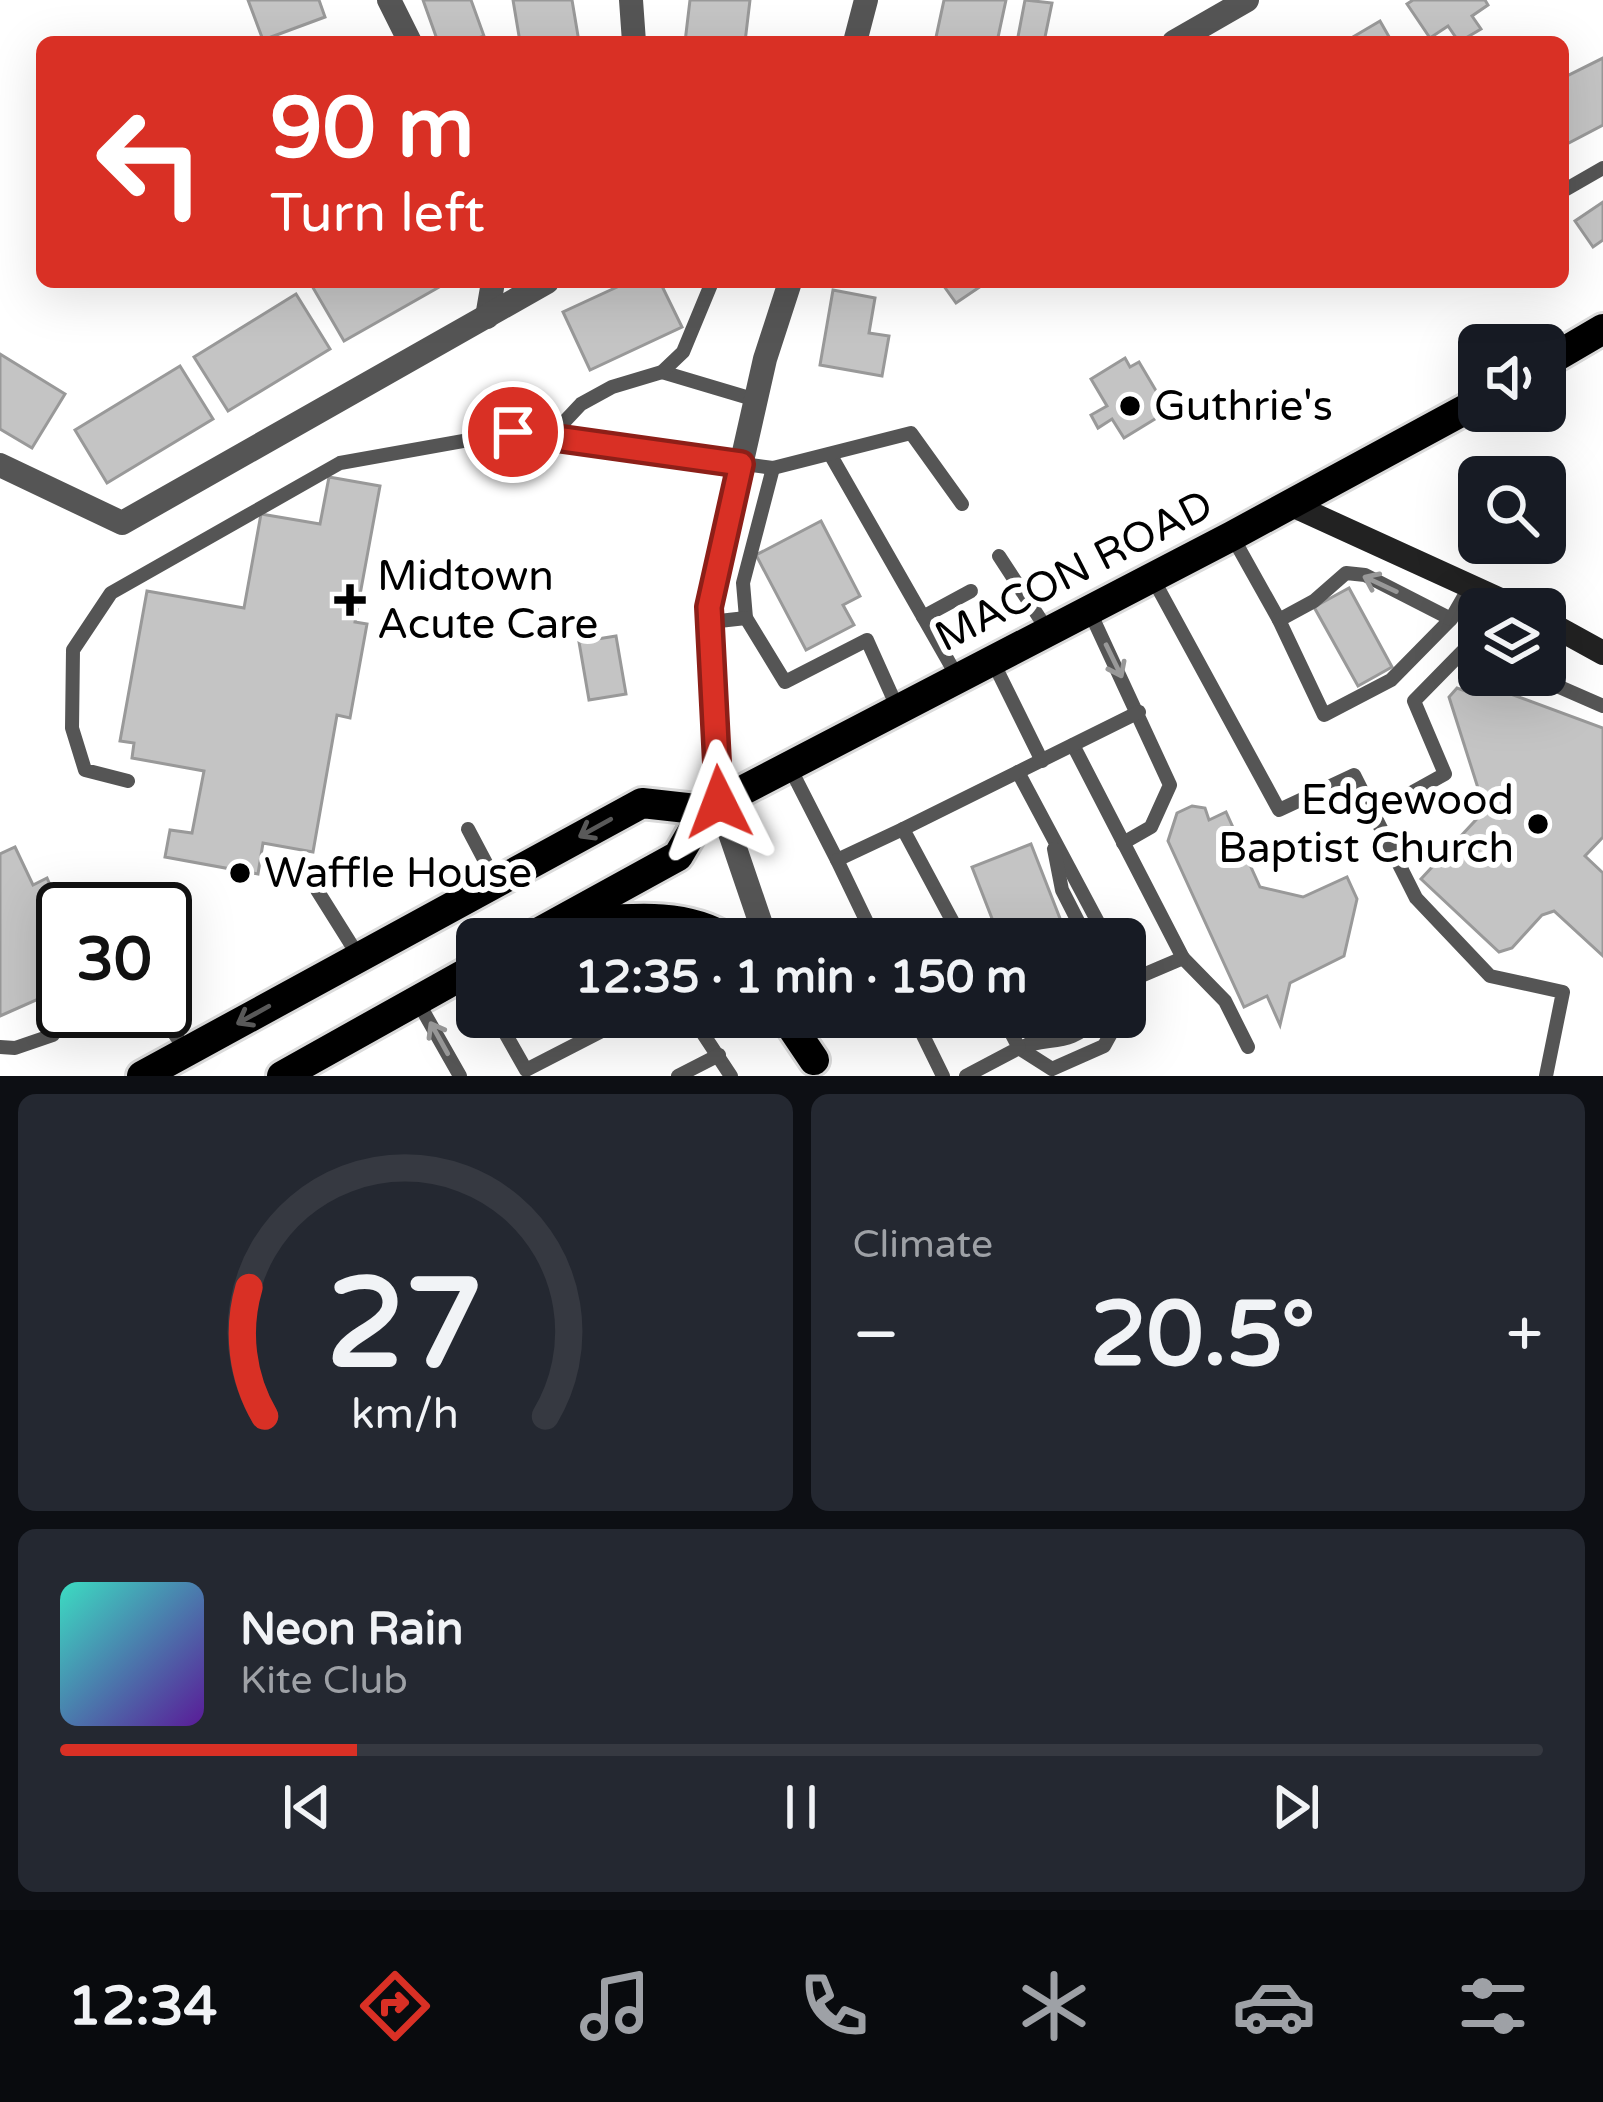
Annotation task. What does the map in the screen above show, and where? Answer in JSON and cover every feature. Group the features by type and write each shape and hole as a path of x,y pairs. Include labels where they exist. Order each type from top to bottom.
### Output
{"main road":[{"path":"1566,350 1603,328"},
{"name":"MACON ROAD","path":"565,918 678,856 712,806 1458,413"},
{"path":"1290,504 1474,588"},
{"path":"1566,633 1603,653"},
{"path":"142,1076 642,802 712,806"},
{"path":"282,1076 315,1068 418,1000 456,983"},
{"path":"798,1038 817,1068"}],"street":[{"path":"389,0 407,36"},
{"path":"631,0 634,36"},
{"path":"857,36 866,0"},
{"path":"1184,36 1247,0"},
{"path":"487,317 492,288"},
{"path":"0,466 122,523 538,288"},
{"path":"757,918 712,806 710,622 741,464 788,288"},
{"path":"805,1038 817,1068"}],"lane":[{"path":"1569,188 1603,168"},
{"path":"550,437 581,404 612,387 662,372 682,352 709,288"},
{"path":"662,372 756,400"},
{"path":"128,781 85,770 72,728 73,650 111,593 340,463 513,432 772,468 911,433 962,504"},
{"path":"830,454 958,678"},
{"path":"772,468 743,583 746,618 785,682 867,640 898,709"},
{"path":"1232,536 1280,620 1324,715 1390,680 1451,619 1470,586"},
{"path":"999,556 1048,631"},
{"path":"1280,620 1346,573 1365,575 1451,619"},
{"path":"1152,577 1279,811 1354,776 1416,898 1490,976 1563,992 1546,1076"},
{"path":"923,617 971,591"},
{"path":"1089,610 1170,784 1151,827 1123,843"},
{"path":"710,622 746,618"},
{"path":"1373,814 1445,774 1414,701 1458,655"},
{"path":"992,660 1042,760"},
{"path":"1566,690 1603,706"},
{"path":"836,860 1139,712"},
{"path":"1073,745 1183,958 1226,1001 1248,1047"},
{"path":"789,766 865,918"},
{"path":"1018,772 1096,918"},
{"path":"467,829 496,882"},
{"path":"903,829 951,918"},
{"path":"1050,831 1062,890 1076,918"},
{"path":"317,890 359,957"},
{"path":"1146,971 1183,958"},
{"path":"418,1000 460,1076"},
{"path":"0,1047 15,1048 43,1038"},
{"path":"177,1038 187,1052"},
{"path":"508,1038 528,1073 591,1038"},
{"path":"706,1038 731,1076"},
{"path":"924,1038 943,1076"},
{"path":"1019,1038 1052,1069 1104,1046 1108,1038"},
{"path":"1025,1046 1032,1038"},
{"path":"966,1076 1025,1046 1066,1038"},
{"path":"678,1076 718,1055"}],"building":[{"path":"248,0 319,0 325,17 262,36"},
{"path":"423,0 471,0 484,36 436,36"},
{"path":"513,0 572,0 578,36 519,36"},
{"path":"690,0 750,0 746,36 686,36"},
{"path":"944,0 1006,0 998,36 936,36"},
{"path":"1025,0 1052,3 1045,36 1018,36"},
{"path":"1413,0 1485,0 1488,5 1472,16 1481,29 1469,36 1455,36 1448,26 1429,36 1407,4"},
{"path":"1380,21 1389,36 1354,36"},
{"path":"1603,58 1603,125 1569,143 1569,75"},
{"path":"1603,202 1603,240 1593,247 1575,221"},
{"path":"313,288 437,288 344,341"},
{"path":"615,288 663,288 682,327 590,370 563,312"},
{"path":"945,288 978,288 956,303"},
{"path":"833,290 875,298 869,333 889,336 882,376 820,365"},
{"path":"296,294 330,349 228,411 194,357"},
{"path":"0,354 65,394 32,448 0,429"},
{"path":"1125,358 1130,367 1139,362 1168,411 1124,438 1112,419 1098,428 1091,415 1107,406 1091,379"},
{"path":"180,366 213,419 107,483 75,430"},
{"path":"329,477 380,486 355,622 367,624 350,718 337,715 313,852 263,843 258,874 165,857 170,830 192,833 204,771 132,758 134,743 120,741 147,591 244,608 261,514 320,524"},
{"path":"821,521 860,596 843,605 854,625 806,650 756,555"},
{"path":"1349,588 1392,667 1358,686 1314,607"},
{"path":"616,636 626,694 589,700 579,642"},
{"name":"Edgewood Baptist Church","path":"1457,688 1458,696 1516,696 1603,728 1603,837 1585,856 1603,873 1603,956 1554,911 1542,915 1512,948 1499,952 1421,879 1485,810 1449,697"},
{"path":"1192,806 1205,808 1209,820 1226,812 1260,887 1303,897 1347,877 1357,899 1344,956 1290,983 1280,1025 1267,996 1244,1007 1168,841 1177,813"},
{"path":"1031,844 1060,918 992,918 972,867"},
{"path":"15,847 36,884 36,1000 0,1016 0,854"}],"place":[{"name":"Guthrie's","path":"1130,406"},
{"name":"Midtown Acute Care","path":"350,600"},
{"name":"Edgewood Baptist Church","path":"1538,824"},
{"name":"Waffle House","path":"240,873"}],"route":[{"path":"513,432 741,464 709,607 719,802"}]}
